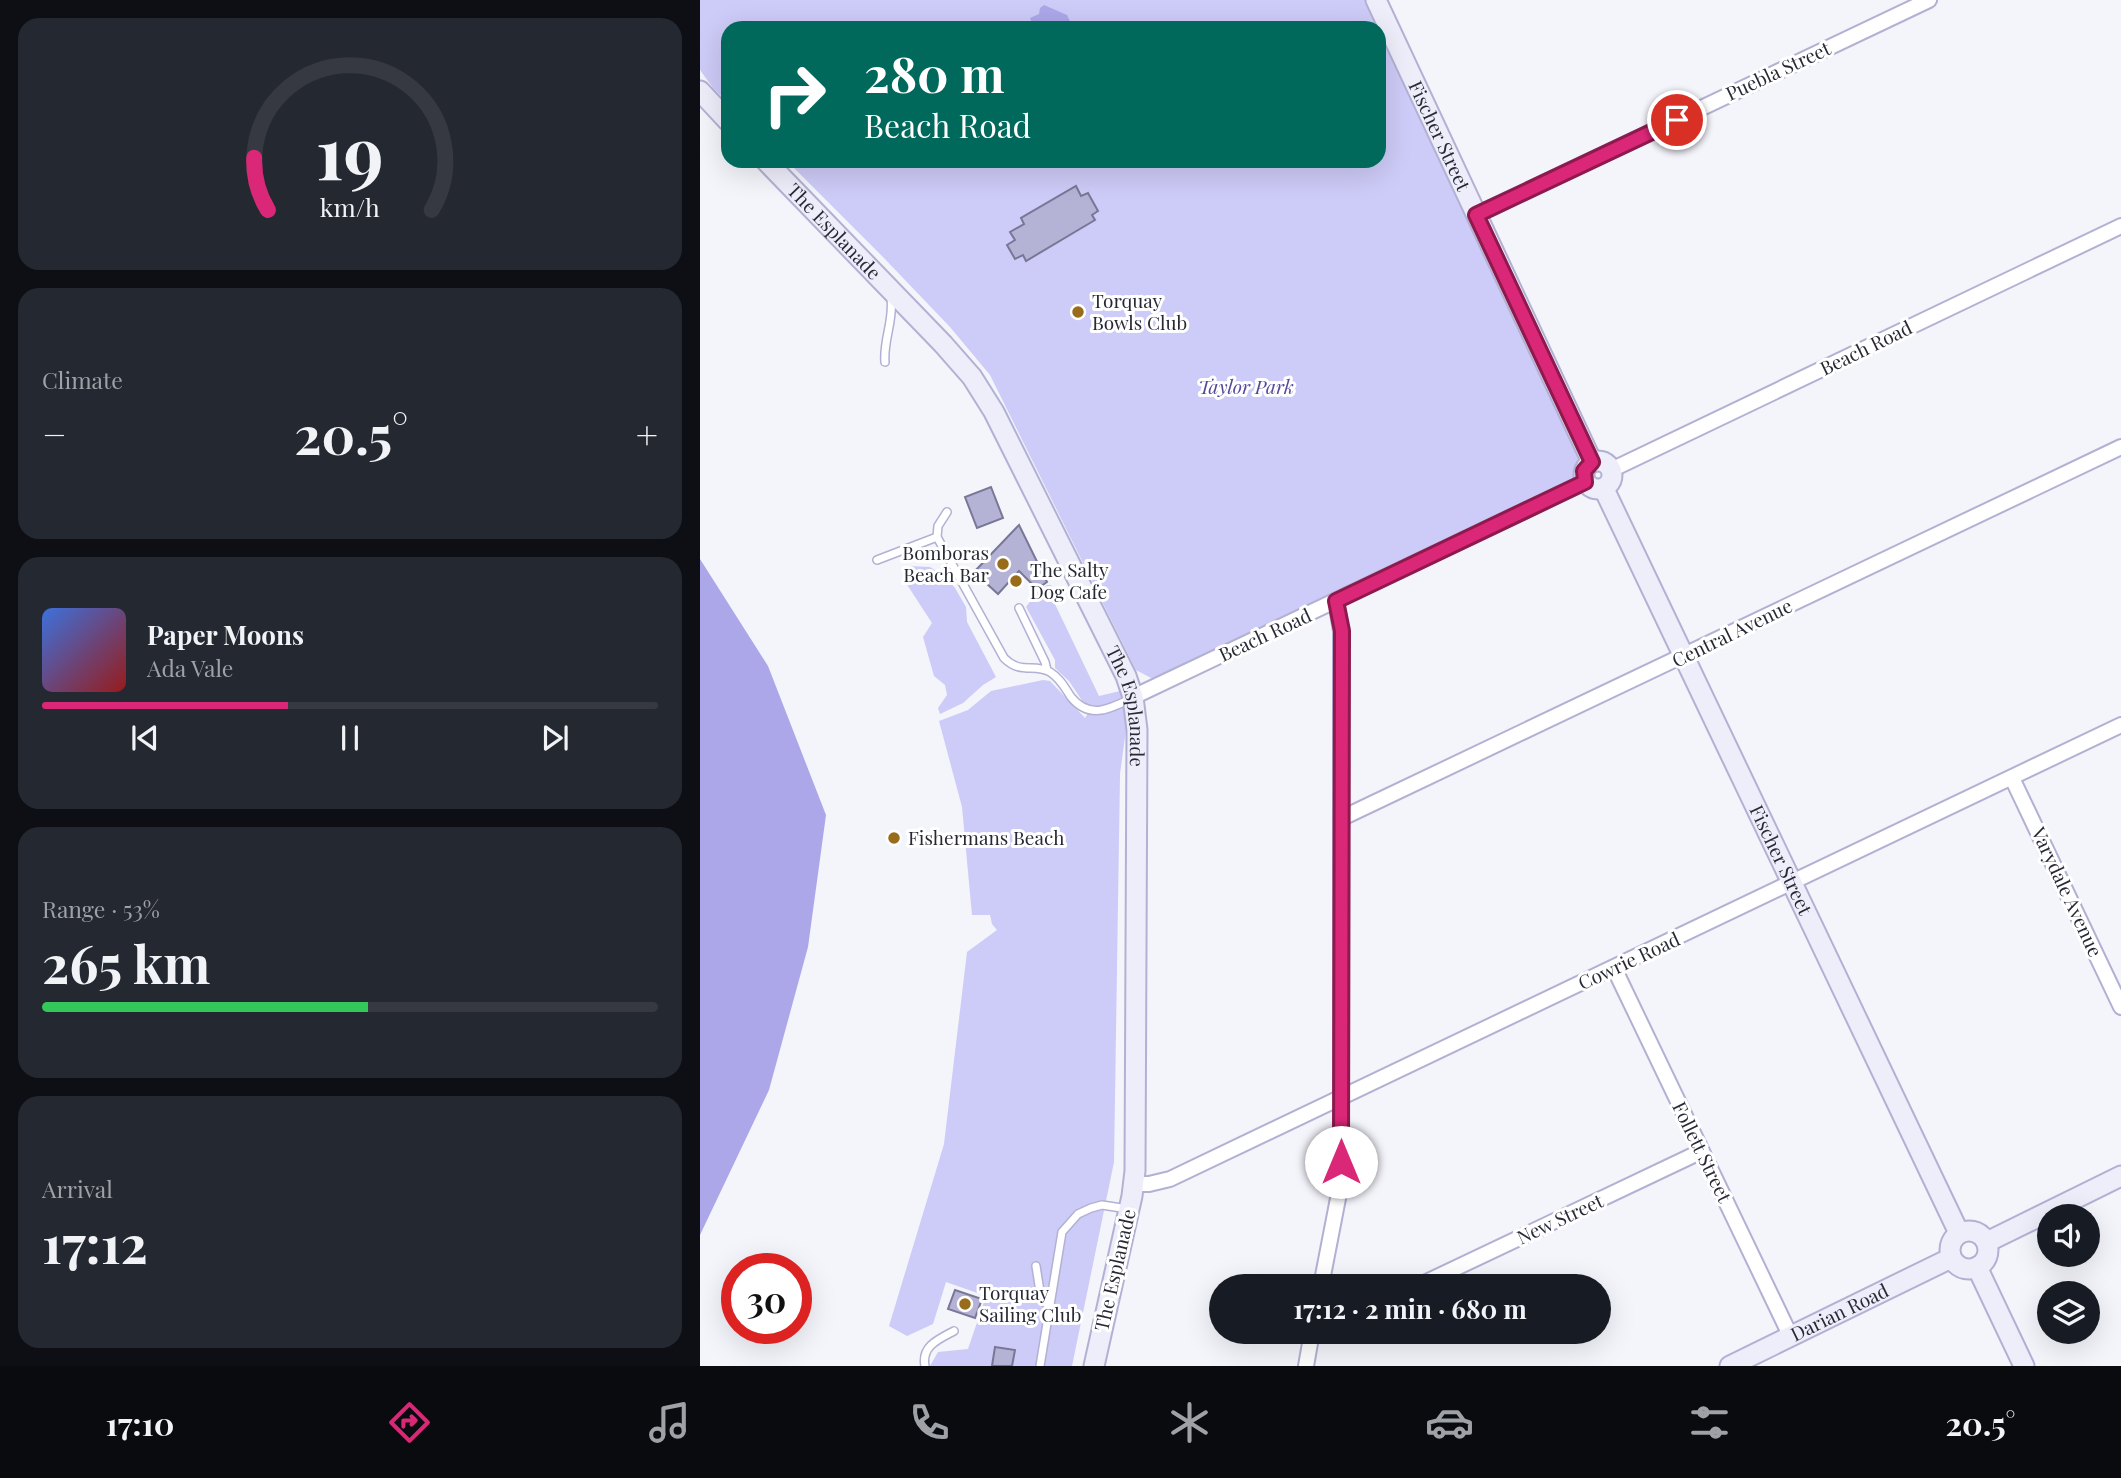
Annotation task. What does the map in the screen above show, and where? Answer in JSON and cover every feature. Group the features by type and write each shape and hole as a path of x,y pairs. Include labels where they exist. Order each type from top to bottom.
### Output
{"street":[{"name":"Fischer Street","path":"1376,0 1386,21"},
{"name":"Puebla Street","path":"1476,215 1929,0"},
{"name":"Fischer Street","path":"1386,22 1592,462"},
{"path":"700,90 721,113"},
{"name":"The Esplanade","path":"773,168 951,352 983,394 1121,665 1133,697 1137,730 1134,1184 1094,1366"},
{"name":"Beach Road","path":"1611,470 2121,226"},
{"name":"Central Avenue","path":"1342,818 2121,447"},
{"path":"1603,461 1611,470 1612,480 1604,489 1593,489 1585,482 1584,471 1592,462 1603,461"},
{"name":"Beach Road","path":"1133,697 1585,482"},
{"name":"Fischer Street","path":"1604,489 1959,1233"},
{"path":"1323,1274 1341,1183 1342,631 1336,601"},
{"name":"Cowrie Road","path":"1134,1184 1149,1185 1170,1179 2121,725"},
{"name":"Varydale Avenue","path":"2012,778 2121,1007"},
{"name":"Follett Street","path":"1614,968 1791,1337"},
{"name":"New Street","path":"1443,1274 1702,1152"},
{"path":"1987,1242 2121,1176"},
{"path":"1975,1231 1987,1242 1987,1257 1977,1267 1963,1268 1951,1258 1951,1244 1959,1233 1975,1231"},
{"name":"Darian Road","path":"1730,1366 1951,1258"},
{"path":"1977,1267 2024,1366"},
{"path":"1306,1366 1310,1344"}],"lane":[{"path":"885,362 884,350 892,309 889,289"},
{"path":"947,512 938,526 937,537 1004,658 1017,668 1047,670 1088,710 1102,711 1133,697"},
{"path":"877,559 937,537"},
{"path":"1019,608 1047,670"},
{"path":"1040,1366 1062,1232 1078,1214 1102,1205 1129,1209"},
{"path":"1036,1266 1041,1298 1050,1308"},
{"path":"925,1366 923,1360 930,1345 954,1331"}],"green space":[{"path":"700,0 1365,0 1375,21 721,21 721,96 700,70"},
{"name":"Taylor Park","path":"1386,45 1582,463 1575,480 1153,679 1136,670 990,375 950,327 794,168 1386,168"},
{"path":"907,566 930,567 946,577 955,588 966,607 967,622 996,677 963,703 940,714 938,708 947,695 945,685 934,676 923,637 932,623 904,580"},
{"path":"1051,585 1056,594 1053,600 1099,696 1120,691 1127,722 1120,774 1114,1162 1072,1366 930,1366 938,1352 968,1349 986,1296 946,1282 933,1324 907,1336 889,1326 944,1144 967,952 997,930 990,915 972,915 962,807 939,721 968,710 991,691 1043,680 1050,681 1085,718 1092,707 1083,702 1069,681 1055,668 1055,660 1026,607 1036,593"}],"shaded area":[{"path":"1044,5 1067,15 1070,21 1031,21 1030,18 1039,14"},
{"path":"700,559 768,666 826,815 808,947 769,1090 700,1235"}],"building":[{"path":"1076,186 1081,196 1088,193 1098,211 1092,215 1095,220 1026,261 1023,255 1015,259 1007,245 1015,240 1010,232 1024,224 1021,218"},
{"path":"991,487 1003,518 977,528 965,497"},
{"path":"1019,525 1047,582 1037,589 1019,571 998,594 974,572"},
{"name":"Torquay Sailing Club","path":"955,1290 982,1299 975,1318 948,1309"},
{"path":"995,1347 1015,1350 1012,1366 992,1366"}],"place":[{"name":"Torquay Bowls Club","path":"1078,312"},
{"name":"Bomboras Beach Bar","path":"1003,564"},
{"name":"The Salty Dog Cafe","path":"1016,581"},
{"name":"Fishermans Beach","path":"894,838"},
{"name":"Torquay Sailing Club","path":"965,1304"}],"route":[{"path":"1341,1162 1342,631 1336,601 1585,482 1584,471 1592,462 1476,215 1677,120"}]}
